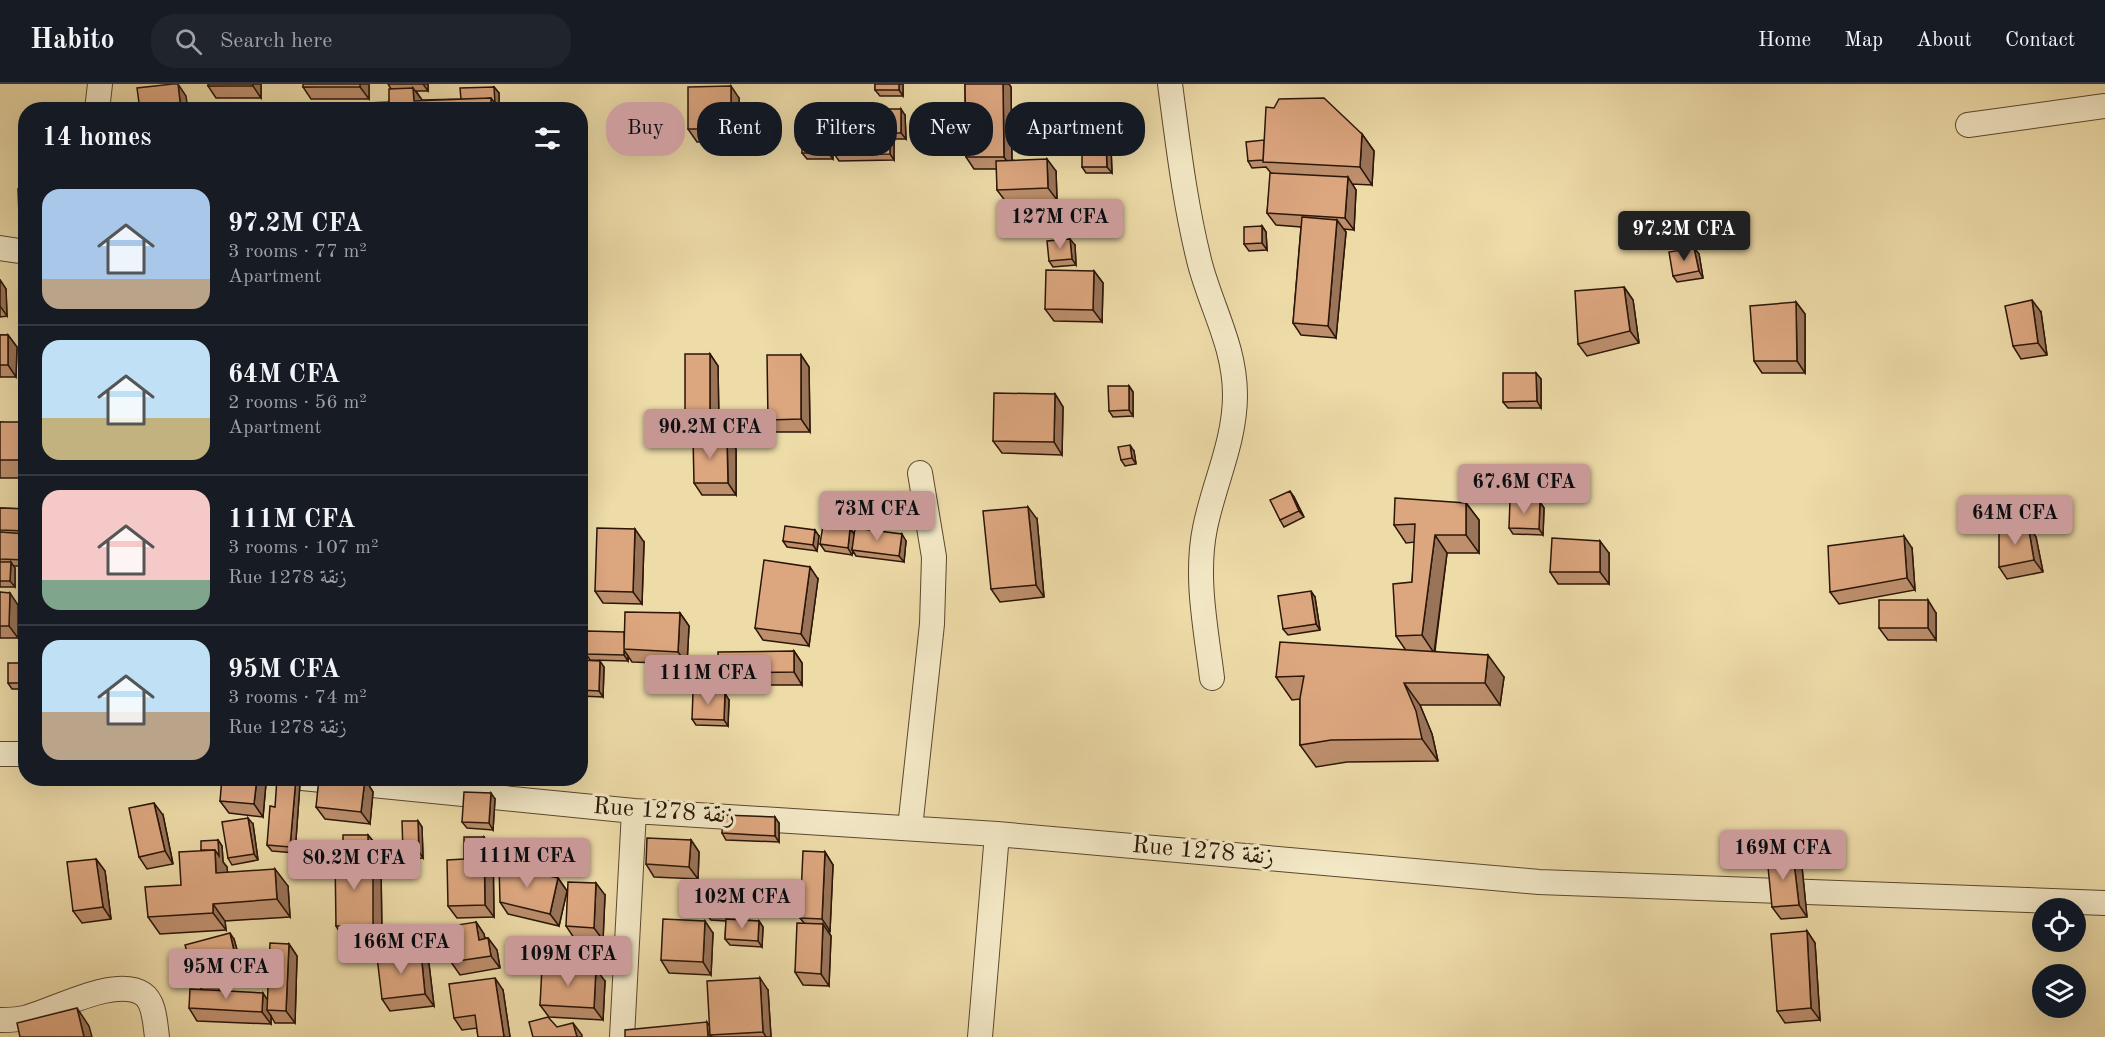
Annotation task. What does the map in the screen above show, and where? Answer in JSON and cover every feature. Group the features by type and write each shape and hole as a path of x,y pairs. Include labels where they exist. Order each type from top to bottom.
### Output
{"street":[{"path":"98,102 100,84"},
{"path":"1170,84 1183,188 1201,266 1231,349 1235,394 1233,432 1204,530 1201,591 1212,678"},
{"path":"1968,125 2105,106"},
{"path":"0,248 18,251"},
{"path":"910,828 932,624 934,557 920,473"},
{"name":"Rue 1278 زنقة","path":"382,786 634,811 997,834 1539,882 2105,903"},
{"path":"622,1037 634,811"},
{"path":"980,1037 997,834"},
{"path":"0,1020 25,1018 108,989 131,989 145,995 154,1012 157,1037"}],"building":[{"path":"178,84 180,102 139,102 137,88"},
{"path":"208,84 253,84 253,86 208,86"},
{"path":"303,84 360,84 360,87 303,87"},
{"path":"875,84 899,84 899,90 875,90"},
{"path":"965,84 1003,84 1004,157 966,157 993,156 993,102 965,102"},
{"path":"731,86 731,102 697,102 697,129 688,129 688,87"},
{"path":"494,87 495,102 491,98 461,99 460,88"},
{"path":"413,88 414,101 491,98 491,102 389,102 389,89"},
{"path":"1324,98 1362,134 1360,167 1263,162 1266,107 1274,108 1279,99"},
{"path":"897,109 901,109 901,133 897,133"},
{"path":"1264,140 1263,160 1248,161 1246,142"},
{"path":"1082,156 1107,156 1107,167 1082,167"},
{"path":"1047,159 1048,188 997,190 996,161"},
{"path":"1270,173 1348,177 1345,218 1267,213"},
{"path":"1302,217 1337,220 1328,326 1293,323"},
{"path":"1262,226 1262,243 1244,244 1244,227"},
{"path":"1070,239 1072,259 1049,261 1047,241"},
{"path":"1694,248 1699,271 1673,276 1669,252"},
{"path":"1046,270 1094,271 1093,310 1045,309"},
{"path":"1624,287 1630,331 1578,344 1575,291"},
{"path":"2032,300 2038,343 2013,346 2005,306"},
{"path":"1796,302 1797,361 1754,361 1750,306"},
{"path":"0,335 8,335 8,365 0,365"},
{"path":"685,354 710,354 710,415 685,415"},
{"path":"767,355 801,355 801,419 768,420"},
{"path":"1503,373 1536,373 1537,401 1503,402"},
{"path":"1108,386 1129,386 1129,410 1109,411"},
{"path":"994,393 1055,394 1054,442 993,441"},
{"path":"0,422 18,422 18,460 0,460"},
{"path":"693,437 727,437 728,483 694,483"},
{"path":"1130,445 1132,458 1121,460 1118,447"},
{"path":"1290,491 1299,511 1280,520 1270,500"},
{"path":"1395,498 1466,503 1466,535 1435,535 1422,635 1396,636 1393,584 1412,582 1415,524 1394,525"},
{"path":"1510,500 1540,502 1539,529 1509,528"},
{"path":"1028,507 1036,585 991,589 983,511"},
{"path":"0,508 18,509 18,531 0,530"},
{"path":"823,525 850,529 848,548 820,544"},
{"path":"2028,525 2034,560 1999,567 1999,529"},
{"path":"785,526 815,530 813,545 783,541"},
{"path":"597,528 635,529 633,592 595,591"},
{"path":"855,528 902,534 899,556 852,550"},
{"path":"0,532 18,533 18,560 0,559"},
{"path":"1904,536 1907,578 1830,592 1828,546"},
{"path":"1552,538 1600,541 1600,572 1550,572"},
{"path":"764,560 810,567 801,634 755,628"},
{"path":"0,562 11,562 10,581 0,581"},
{"path":"1311,591 1316,624 1283,629 1278,596"},
{"path":"0,592 10,593 9,626 0,626"},
{"path":"1879,600 1928,600 1928,628 1879,628"},
{"path":"625,612 680,613 678,652 624,649"},
{"path":"588,631 624,632 624,655 588,654"},
{"path":"1280,642 1488,655 1485,683 1404,683 1416,711 1422,739 1331,740 1300,745 1300,698 1304,676 1276,677"},
{"path":"794,651 794,672 718,673 718,652"},
{"path":"588,660 600,661 599,691 588,690"},
{"path":"8,663 18,663 18,683 8,683"},
{"path":"693,692 725,693 724,720 692,719"},
{"path":"221,786 256,786 254,804 220,801"},
{"path":"276,786 295,786 290,847 267,845 270,806 275,807"},
{"path":"318,786 364,786 361,812 316,807"},
{"path":"464,792 491,793 489,823 462,822"},
{"path":"154,803 165,851 139,857 129,808"},
{"path":"723,815 775,817 775,836 722,833"},
{"path":"248,818 254,854 228,858 222,822"},
{"path":"402,821 418,821 419,852 403,853"},
{"path":"343,835 368,835 368,856 343,856"},
{"path":"464,837 484,837 485,905 448,906 447,860 464,859"},
{"path":"647,838 691,840 689,867 646,864"},
{"path":"218,840 219,856 215,850 201,850 201,841"},
{"path":"215,850 216,873 275,869 277,899 213,904 213,913 148,917 145,887 181,885 179,852"},
{"path":"803,851 825,852 822,919 800,918"},
{"path":"1793,854 1799,905 1772,907 1767,857"},
{"path":"335,856 373,856 373,926 336,926"},
{"path":"96,859 103,907 73,911 67,862"},
{"path":"499,864 558,878 550,914 500,902"},
{"path":"568,882 596,883 594,928 566,926"},
{"path":"707,897 734,898 733,915 706,914"},
{"path":"663,919 705,921 703,962 661,960"},
{"path":"726,919 759,921 758,941 725,939"},
{"path":"476,922 479,940 488,938 491,956 451,962 445,927"},
{"path":"797,923 823,924 821,974 795,972"},
{"path":"1807,931 1811,1008 1777,1011 1771,934"},
{"path":"230,933 235,955 191,967 185,945"},
{"path":"270,943 289,944 286,1011 267,1010"},
{"path":"421,952 425,994 382,999 377,957"},
{"path":"542,967 596,969 594,1008 540,1005"},
{"path":"225,971 226,984 199,985 199,973"},
{"path":"495,978 504,1037 478,1037 475,1015 454,1018 449,984"},
{"path":"760,978 763,1032 710,1035 707,981"},
{"path":"190,989 263,993 262,1012 189,1008"},
{"path":"77,1008 84,1037 20,1037 17,1023"},
{"path":"548,1017 557,1027 573,1023 577,1037 533,1037 529,1022"},
{"path":"707,1022 708,1037 625,1037 625,1030"}]}
